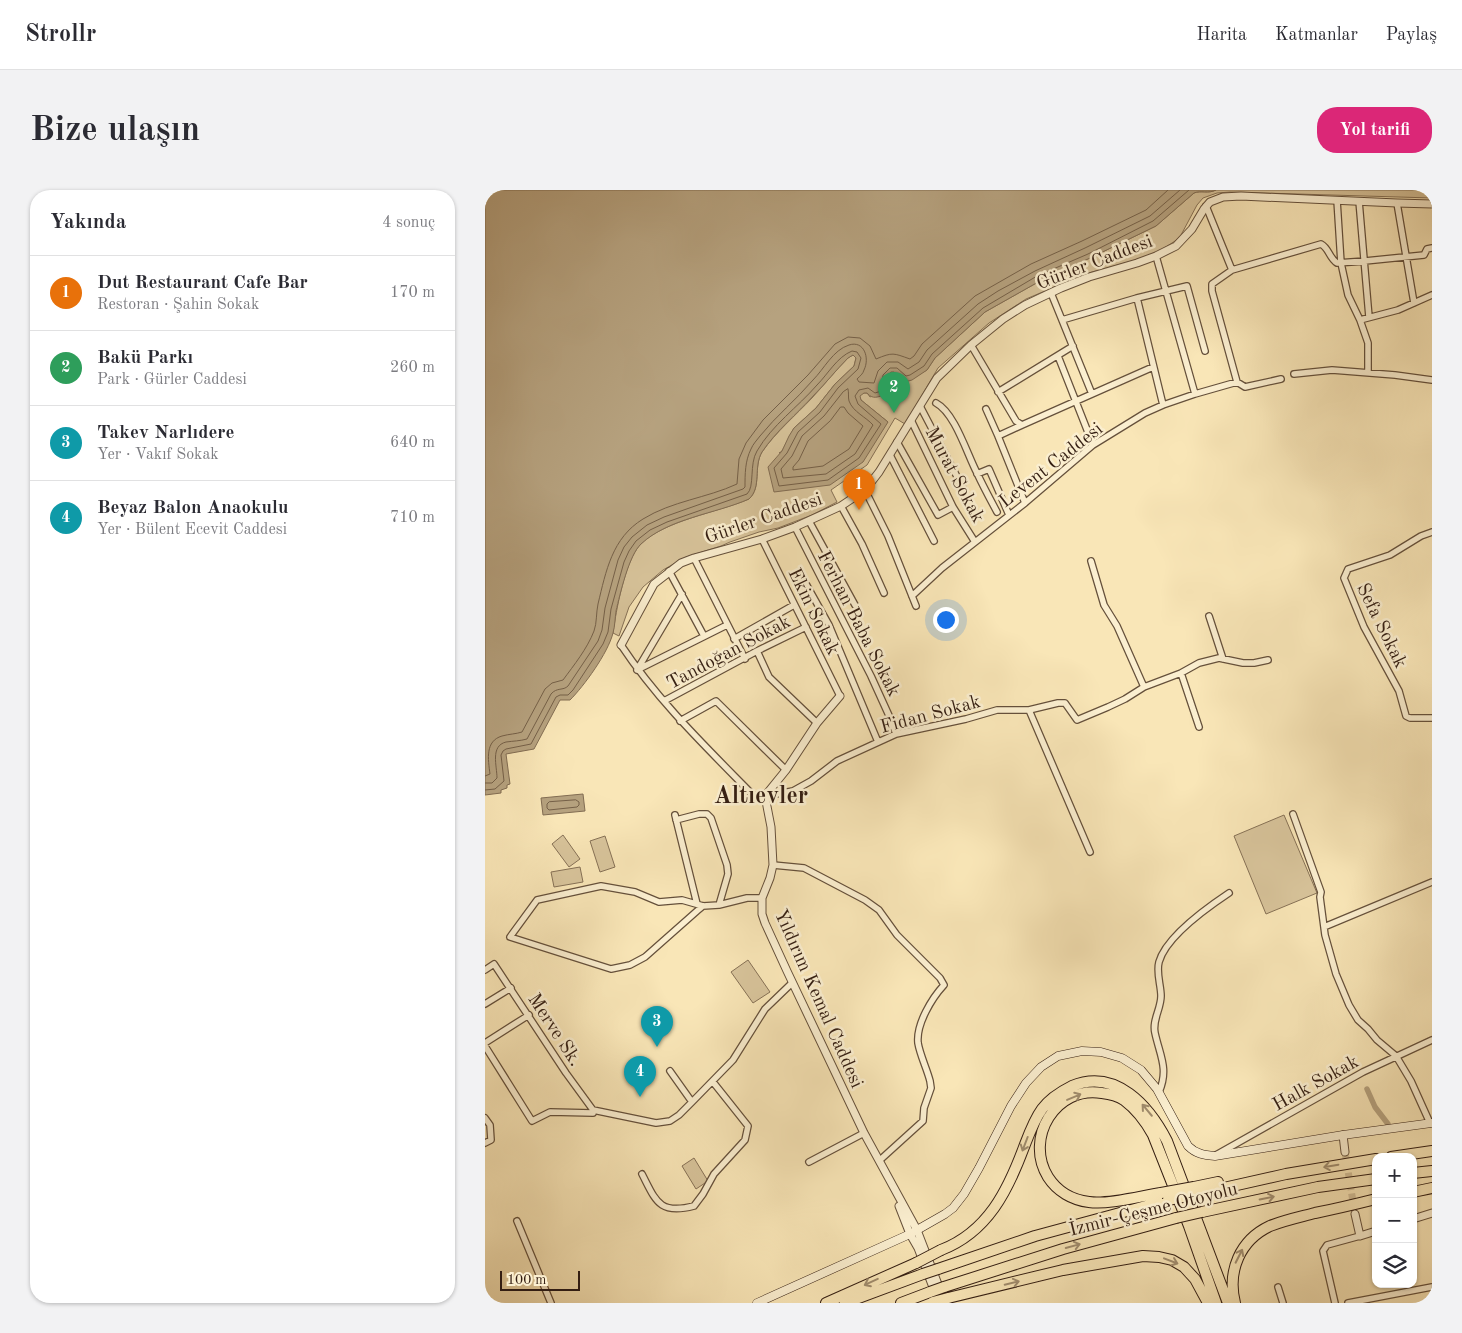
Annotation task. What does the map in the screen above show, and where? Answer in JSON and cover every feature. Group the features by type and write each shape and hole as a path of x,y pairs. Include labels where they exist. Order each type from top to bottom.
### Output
{"highway":[{"path":"827,1303 916,1263 963,1240 972,1233 1005,1193 1036,1118 1050,1100 1062,1091 1077,1084 1106,1082 1121,1088 1133,1096 1145,1107 1161,1129 1228,1303"},
{"path":"1165,1197 1090,1203 1067,1195 1054,1186 1042,1162 1039,1147 1043,1127 1060,1104 1073,1096 1084,1093 1098,1092 1112,1095 1123,1099 1132,1106 1153,1135 1192,1233 1217,1303"},
{"path":"1417,1153 1432,1151"},
{"name":"İzmir-Çeşme Otoyolu","path":"845,1303 938,1268 1035,1236 1165,1197 1372,1160"},
{"path":"1417,1172 1432,1170"},
{"name":"İzmir-Çeşme Otoyolu","path":"938,1300 943,1287 1063,1248 1202,1212 1318,1187 1372,1180"},
{"path":"1417,1191 1432,1188"},
{"path":"1235,1303 1232,1284 1233,1272 1237,1259 1255,1234 1287,1220 1372,1201"},
{"path":"901,1303 938,1300 1063,1270 1143,1256 1172,1260 1184,1267 1195,1279 1208,1303"}],"main road":[{"path":"757,1303 913,1232 945,1214 958,1200 979,1168 1011,1106 1026,1083 1041,1068 1058,1056 1082,1051 1101,1052 1122,1058 1141,1070 1159,1092 1184,1141 1195,1152 1201,1154 1215,1156 1431,1123"}],"street":[{"path":"1232,270 1206,206 1210,202 1227,196 1432,204"},
{"path":"1337,200 1341,263 1347,295 1369,343 1368,372"},
{"path":"1359,201 1369,317"},
{"path":"1397,204 1414,303"},
{"name":"Gürler Caddesi","path":"621,645 654,584 681,563 762,539 795,527 841,506 865,490 890,455 937,378 971,345 1011,314 1051,293 1089,277 1156,256 1176,246 1192,229 1206,206"},
{"path":"1237,382 1212,291 1212,284 1232,270 1321,244 1325,246 1333,261 1337,263 1406,258 1424,255 1427,248 1432,248"},
{"path":"1156,256 1195,394"},
{"path":"1062,320 1165,290 1187,286 1205,351"},
{"path":"1051,293 1092,394"},
{"path":"1360,320 1398,310 1432,295"},
{"path":"1137,298 1163,405"},
{"path":"971,345 1016,422 1022,425"},
{"path":"999,392 1073,346"},
{"path":"1058,356 1093,445"},
{"path":"998,436 1153,368"},
{"path":"1294,374 1332,370 1368,372 1432,380"},
{"name":"Levent Caddesi","path":"912,596 942,568 1025,503 1093,445 1145,414 1163,405 1237,382 1245,386 1281,379"},
{"path":"936,403 954,421 977,474 997,512"},
{"path":"920,406 964,490"},
{"path":"986,409 1025,503"},
{"name":"Murat Sokak","path":"911,420 953,507 975,542"},
{"path":"897,442 938,515 953,507"},
{"path":"890,455 934,541"},
{"path":"977,474 989,469 1009,515"},
{"path":"865,490 888,536 916,606"},
{"path":"841,506 862,544 884,593"},
{"path":"809,521 855,605"},
{"name":"Ferhan Baba Sokak","path":"795,527 871,676 896,734"},
{"name":"Sefa Sokak","path":"1432,532 1390,555 1348,569 1344,578 1363,627 1399,691 1405,716 1410,718 1432,718"},
{"name":"Ekin Sokak","path":"762,539 840,696"},
{"path":"694,558 745,659"},
{"path":"1091,561 1103,605 1117,626 1144,687 1208,660 1223,659 1243,663 1268,660"},
{"path":"669,571 704,636"},
{"path":"801,574 829,625 878,742"},
{"path":"637,670 682,594"},
{"path":"734,639 795,605"},
{"path":"1209,616 1223,659"},
{"path":"637,670 727,625"},
{"name":"Tandoğan Sokak","path":"664,702 806,627"},
{"path":"621,645 637,670 680,721 753,795 765,796 786,770 817,723 840,696"},
{"path":"757,652 769,677 817,723"},
{"path":"1181,673 1199,727"},
{"name":"Fidan Sokak","path":"765,796 793,790 811,781 837,761 896,734 967,720 997,710 1029,710 1058,703 1065,703 1077,720 1125,699 1144,687"},
{"path":"680,721 716,700 786,770"},
{"path":"1029,710 1090,852"},
{"name":"Yıldırım Kemal Caddesi","path":"765,796 771,827 773,865 762,898 762,914 765,923 864,1133 880,1160 913,1232 925,1247 938,1300"},
{"path":"719,905 728,874 727,865 711,818 707,814 699,814 675,818 700,905 697,911 645,957 630,965 611,969 510,937 537,900 601,886 635,892 659,902 682,900 700,905 719,905 747,898 762,898"},
{"path":"1293,814 1321,892 1324,927 1336,974 1349,1005 1358,1020 1396,1056 1411,1081 1431,1123"},
{"path":"773,865 804,868 865,900 879,910 897,935 940,978 944,985 927,1008 918,1042 931,1088 924,1108 923,1121 880,1160"},
{"path":"1324,927 1432,882"},
{"path":"1159,1092 1164,1077 1164,1066 1154,1031 1161,997 1159,963 1162,955 1177,934 1188,923 1229,893"},
{"name":"Merve Sk.","path":"485,970 495,964 566,1073 593,1110"},
{"path":"529,1015 485,1044 532,1120 550,1112 593,1113 593,1110 655,1122 670,1121 693,1102 733,1060 765,1009 792,983"},
{"path":"485,1004 511,988"},
{"name":"Halk Sokak","path":"1215,1156 1363,1072 1432,1040"},
{"path":"670,1071 693,1102"},
{"path":"642,1174 656,1201 665,1207 672,1209 694,1206 714,1174 745,1140 748,1126 745,1120 713,1082"},
{"path":"485,1118 490,1125 488,1141"},
{"path":"809,1162 864,1133"},
{"path":"1343,1135 1345,1152"},
{"path":"1355,1214 1360,1236"},
{"path":"1428,1214 1432,1219"},
{"path":"517,1221 551,1303"},
{"path":"1335,1303 1323,1251 1327,1245 1372,1232"},
{"path":"1278,1287 1283,1303"},
{"path":"1348,1303 1432,1287"}],"shaded area":[{"path":"1216,190 1432,190 1432,198 1230,192 1217,193 1203,198 1197,205 1181,235 1155,254 1085,274 1026,299 989,323 938,368 905,424 895,418 867,465 831,490 837,502 812,515 778,528 759,532 686,557 663,570 643,587 629,607 619,636 613,633 626,574 630,562 640,545 650,537 676,523 749,499 755,489 759,458 762,452 779,431 848,358 853,355 856,358 854,366 835,384 816,408 794,428 782,451 779,453 888,422 861,400 859,396 862,393 867,393 870,397 887,388 887,377 891,372 894,372 905,382 927,370 935,358 985,312 1040,281 1156,226 1194,193"},
{"path":"1284,815 1317,893 1266,914 1234,836"},
{"path":"563,835 580,859 569,867 552,844"},
{"path":"605,836 615,867 600,872 590,841"},
{"path":"580,867 583,882 554,887 551,872"},
{"path":"748,960 770,992 753,1003 731,972"},
{"path":"694,1158 708,1181 696,1189 682,1166"}],"water":[{"path":"485,190 1216,190 1194,193 1156,226 1040,281 985,312 935,358 927,370 912,380 905,382 894,372 891,372 887,377 886,394 874,397 864,393 860,396 861,400 888,422 863,462 830,485 774,492 768,467 782,451 794,428 816,408 835,384 854,366 856,358 853,355 848,358 780,430 762,452 759,458 755,489 749,499 679,522 652,535 641,544 629,566 616,611 613,633 601,659 570,700 560,700 534,749 506,754 510,784 507,785 507,788 501,790 501,793 485,795"},
{"path":"583,794 585,811 543,815 541,798"}],"waterway":[{"path":"1367,1089 1375,1107 1388,1124"}],"tunnel":[{"path":"1345,1152 1354,1208"}],"place":[{"name":"Bakü Parkı","path":"894,413"},
{"name":"Dut Restaurant Cafe Bar","path":"859,510"},
{"name":"Takev Narlıdere","path":"657,1047"},
{"name":"Beyaz Balon Anaokulu","path":"640,1097"}],"district":[{"name":"Altıevler","path":"761,795"}]}
